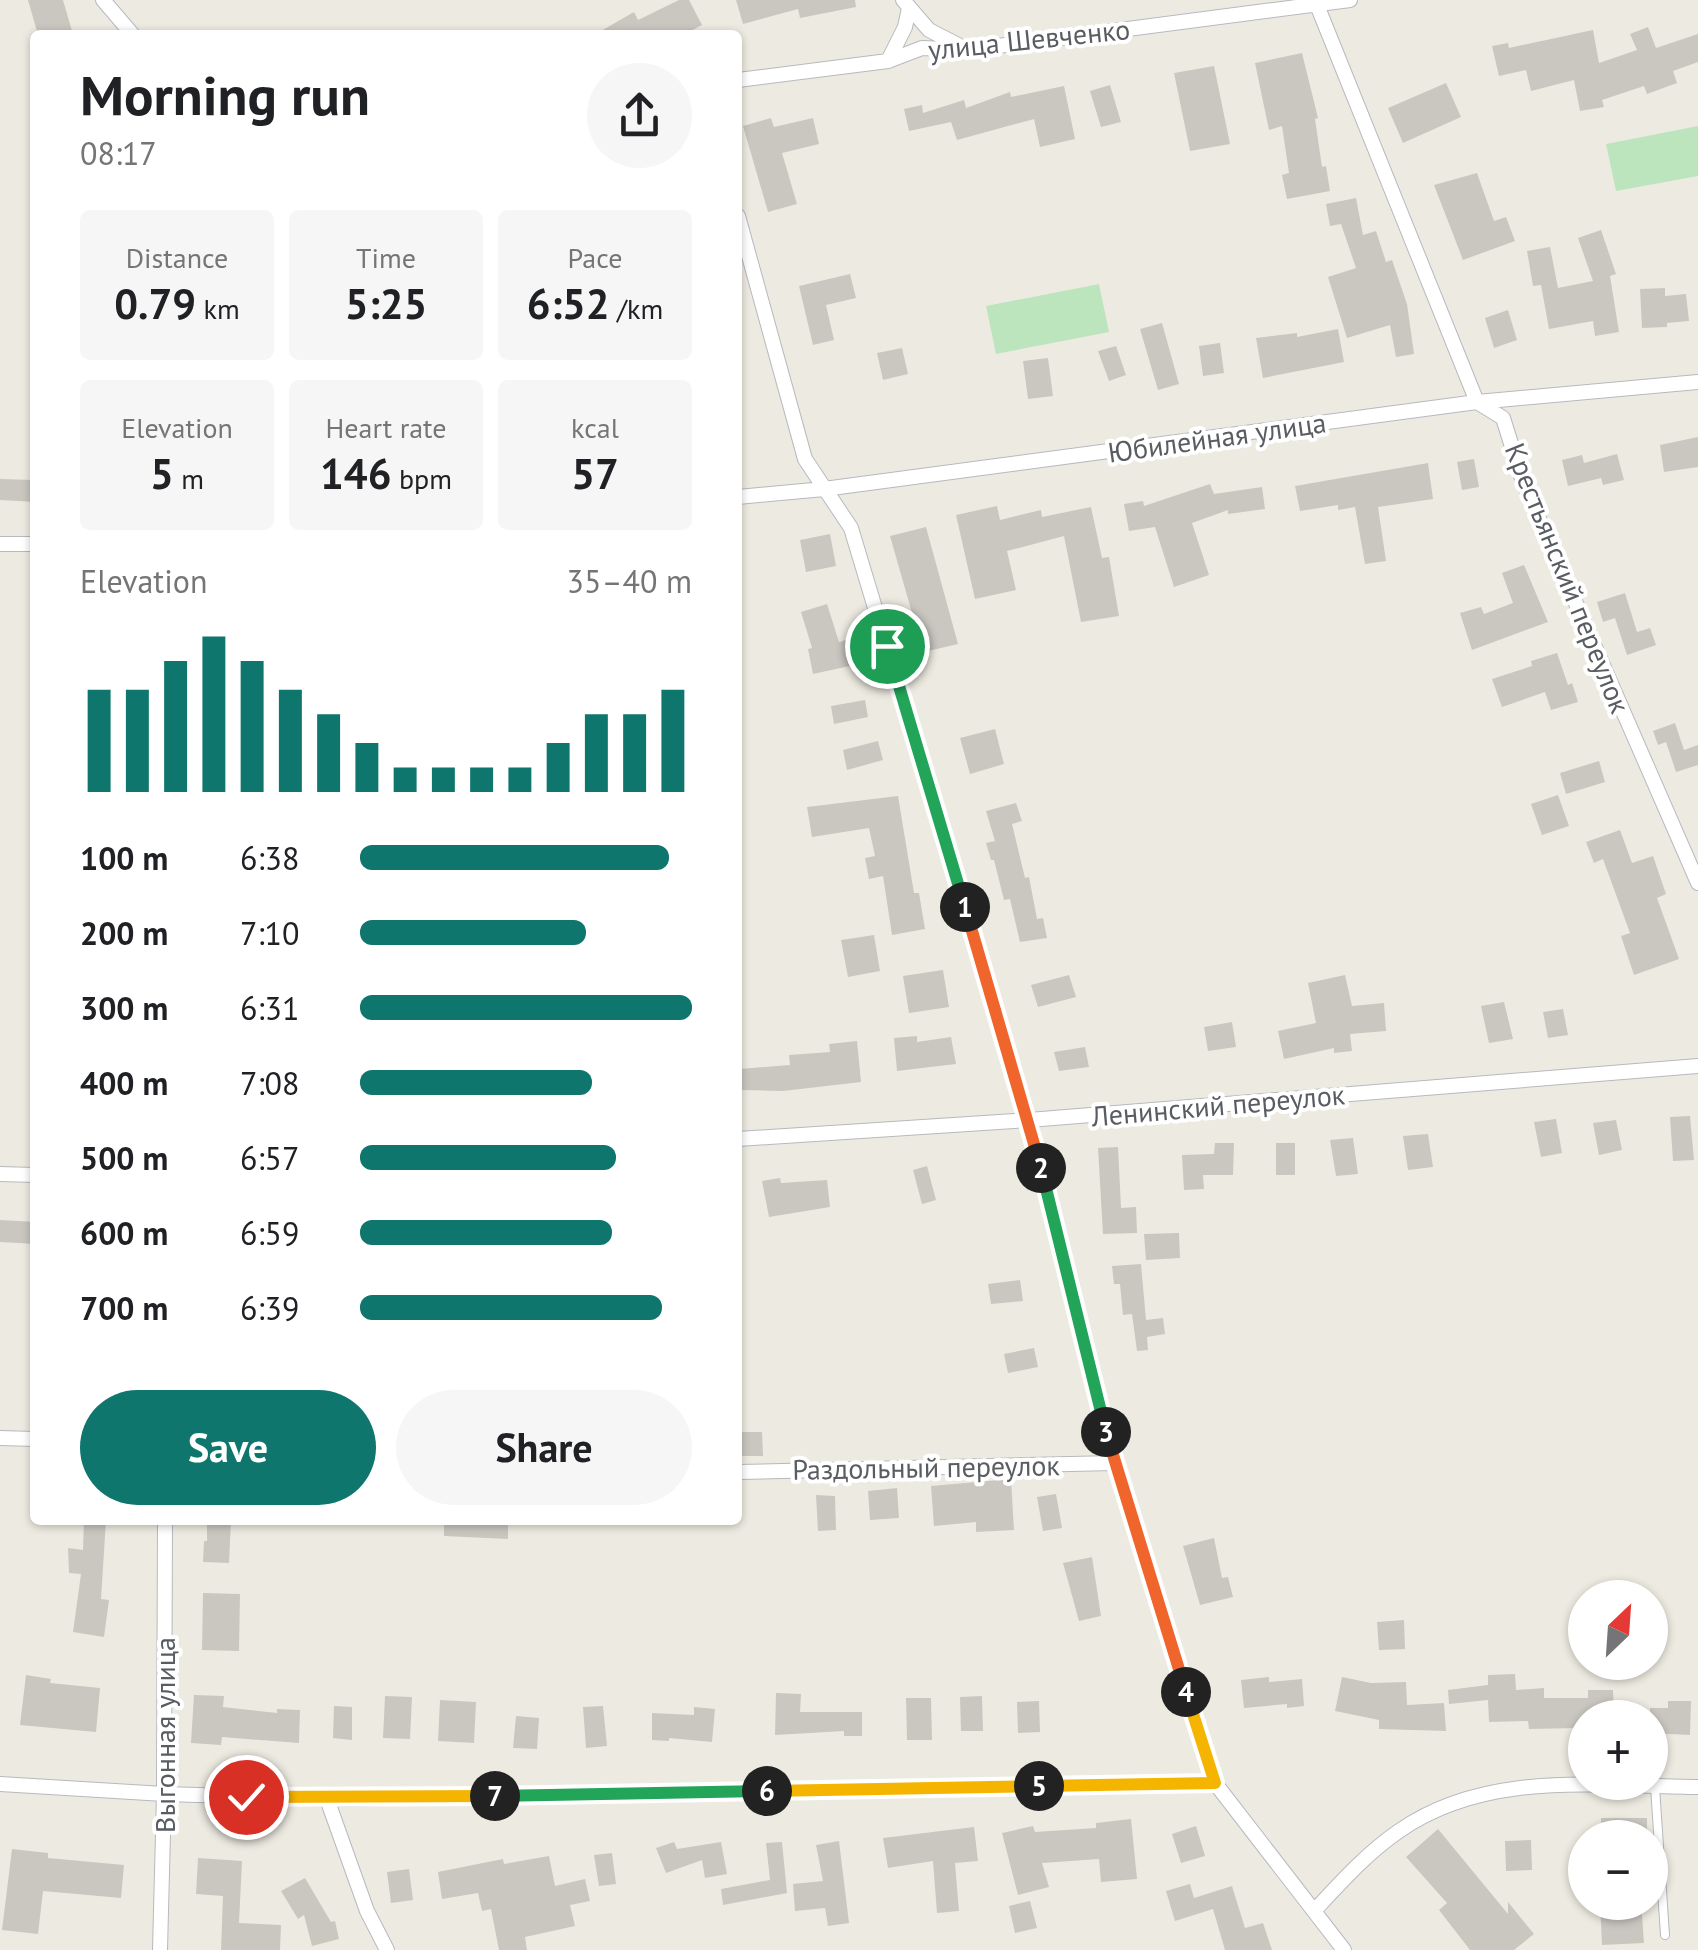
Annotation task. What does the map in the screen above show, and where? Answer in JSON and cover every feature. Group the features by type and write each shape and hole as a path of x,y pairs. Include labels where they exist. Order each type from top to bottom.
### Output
{"street":[{"path":"103,0 129,30"},
{"name":"улица Шевченко","path":"742,79 888,61 922,48 968,50 1350,0"},
{"path":"906,4 929,30 968,50"},
{"name":"улица Шевченко","path":"888,61 905,27 906,4"},
{"name":"Крестьянский переулок","path":"1318,5 1477,402 1504,418 1523,482 1698,883"},
{"path":"742,231 805,459 851,528 1030,1120 1114,1462 1215,1783 1344,1950"},
{"name":"Юбилейная улица","path":"742,497 824,490 1477,402 1698,382"},
{"path":"0,544 30,544"},
{"name":"Ленинский переулок","path":"742,1139 1030,1120 1698,1066"},
{"path":"0,1174 30,1175"},
{"path":"0,1438 30,1439"},
{"name":"Раздольный переулок","path":"742,1472 1114,1462"},
{"name":"Выгонная улица","path":"160,1950 165,1525"},
{"path":"0,1784 326,1799 1215,1783"},
{"path":"1315,1910 1361,1861 1400,1829 1446,1806 1492,1791 1568,1785"},
{"path":"1668,1786 1698,1786"},
{"path":"326,1799 367,1911 387,1950"}],"lane":[{"path":"1656,1800 1665,1935"}],"green space":[{"path":"1698,126 1698,176 1616,191 1606,144"},
{"path":"1099,284 1109,332 996,354 986,306"}],"building":[{"path":"28,0 63,0 72,30 37,30"},
{"path":"679,0 689,0 702,25 692,30 603,30 634,12 638,20"},
{"path":"736,0 855,0 856,7 800,18 798,9 743,24"},
{"path":"1648,27 1656,48 1698,34 1698,62 1673,71 1677,83 1647,94 1644,86 1602,100 1604,107 1580,111 1574,80 1531,91 1526,70 1499,76 1492,46 1508,43 1509,48 1593,30 1599,63 1637,50 1630,34"},
{"path":"1302,53 1318,118 1315,119 1322,167 1326,166 1330,191 1287,199 1282,175 1289,173 1282,126 1269,130 1255,63"},
{"path":"1214,66 1230,144 1190,151 1174,73"},
{"path":"1446,83 1461,117 1403,143 1388,108"},
{"path":"1110,85 1121,122 1101,127 1090,91"},
{"path":"1064,86 1075,139 1040,147 1034,119 957,140 951,122 909,131 904,109 922,105 923,113 964,100 966,108 1010,92 1011,97"},
{"path":"771,118 774,127 813,118 819,144 782,153 797,204 768,212 743,126"},
{"path":"1477,173 1494,221 1506,217 1515,241 1463,260 1434,185"},
{"path":"1356,198 1363,235 1376,231 1386,262 1392,260 1407,304 1414,354 1396,357 1390,325 1347,338 1328,277 1356,268 1341,224 1330,226 1326,204"},
{"path":"1601,230 1616,274 1610,276 1619,332 1595,336 1593,321 1549,329 1541,285 1533,286 1527,251 1550,247 1558,288 1593,281 1578,238"},
{"path":"850,274 856,298 826,305 834,340 813,345 799,286"},
{"path":"1665,288 1665,296 1686,294 1689,321 1642,328 1640,289"},
{"path":"1508,310 1517,340 1494,348 1485,318"},
{"path":"1162,323 1179,384 1158,390 1140,329"},
{"path":"1338,329 1344,362 1263,378 1256,338 1297,333 1297,337"},
{"path":"1220,343 1224,373 1203,376 1199,346"},
{"path":"1116,346 1126,375 1109,381 1098,351"},
{"path":"902,348 908,374 883,380 877,353"},
{"path":"1048,358 1053,396 1028,399 1023,361"},
{"path":"1698,437 1698,467 1664,472 1660,445"},
{"path":"1617,454 1624,480 1603,485 1601,478 1568,486 1562,460 1582,455 1584,463"},
{"path":"1474,459 1479,487 1462,490 1457,462"},
{"path":"1428,463 1433,499 1378,507 1386,561 1365,564 1355,507 1338,510 1338,505 1300,511 1295,486"},
{"path":"0,479 30,480 30,502 0,500"},
{"path":"1210,484 1214,494 1262,487 1265,509 1228,514 1228,510 1192,523 1209,575 1174,587 1155,527 1129,531 1124,504 1143,501 1144,506"},
{"path":"997,506 1000,520 1041,510 1042,517 1091,507 1102,558 1109,557 1119,616 1081,622 1064,536 1007,551 1016,590 975,599 956,515"},
{"path":"926,527 958,644 928,651 920,618 914,620 890,536"},
{"path":"830,534 836,566 806,572 800,540"},
{"path":"1524,565 1548,622 1472,650 1460,613 1481,607 1484,614 1513,603 1502,573"},
{"path":"1625,593 1637,632 1650,628 1656,645 1627,655 1615,618 1603,622 1597,602"},
{"path":"827,604 839,642 849,639 854,665 813,674 808,649 812,648 801,612"},
{"path":"1557,653 1578,702 1551,710 1545,692 1502,707 1492,679"},
{"path":"865,700 868,717 834,724 831,706"},
{"path":"1675,723 1684,750 1698,745 1698,765 1676,772 1666,742 1658,745 1653,731"},
{"path":"995,729 1004,764 970,774 960,738"},
{"path":"878,741 883,760 847,770 843,750"},
{"path":"1599,761 1605,782 1566,794 1560,773"},
{"path":"1558,795 1569,826 1542,835 1531,804"},
{"path":"898,796 914,893 919,893 925,929 892,935 883,876 869,879 865,858 875,856 869,828 812,837 807,807"},
{"path":"1016,803 1022,821 1012,824 1037,919 1043,918 1047,938 1020,942 1010,899 1004,900 986,843 995,841 986,811"},
{"path":"1620,830 1632,863 1653,856 1666,894 1657,898 1679,959 1634,975 1621,936 1630,933 1603,859 1594,863 1586,842"},
{"path":"874,935 880,971 848,977 841,940"},
{"path":"943,970 949,1007 909,1013 903,976"},
{"path":"1069,975 1076,997 1038,1007 1031,985"},
{"path":"1345,975 1352,1006 1384,1003 1386,1031 1350,1034 1352,1051 1334,1053 1334,1048 1284,1059 1278,1031 1316,1023 1308,983"},
{"path":"1504,1002 1513,1039 1489,1043 1481,1006"},
{"path":"1563,1009 1568,1035 1548,1038 1543,1012"},
{"path":"1232,1022 1236,1047 1208,1051 1204,1027"},
{"path":"917,1036 917,1042 951,1037 956,1064 897,1071 894,1038"},
{"path":"857,1041 861,1082 783,1091 742,1090 742,1069 790,1065 789,1055 830,1052 829,1044"},
{"path":"1085,1047 1089,1067 1059,1071 1054,1052"},
{"path":"1690,1116 1694,1160 1673,1161 1670,1117"},
{"path":"1556,1119 1562,1153 1541,1157 1534,1122"},
{"path":"1616,1120 1622,1150 1599,1155 1593,1123"},
{"path":"1428,1134 1433,1167 1408,1170 1403,1136"},
{"path":"1353,1138 1358,1174 1336,1176 1330,1140"},
{"path":"1215,1143 1234,1143 1233,1175 1203,1175 1204,1189 1184,1190 1182,1155 1214,1154"},
{"path":"1276,1143 1295,1143 1295,1175 1276,1175"},
{"path":"1118,1147 1121,1208 1136,1207 1137,1233 1103,1234 1098,1148"},
{"path":"927,1166 936,1200 922,1204 913,1170"},
{"path":"780,1178 781,1183 827,1180 830,1207 769,1217 762,1181"},
{"path":"0,1220 30,1222 30,1244 0,1242"},
{"path":"1179,1233 1180,1258 1146,1260 1144,1234"},
{"path":"1141,1264 1146,1320 1163,1318 1165,1334 1147,1337 1148,1350 1137,1351 1132,1314 1123,1315 1120,1284 1114,1284 1112,1266"},
{"path":"1020,1280 1023,1301 991,1304 988,1284"},
{"path":"1034,1348 1038,1367 1008,1373 1004,1354"},
{"path":"742,1432 762,1432 763,1456 742,1456"},
{"path":"1011,1479 1014,1530 976,1532 976,1522 934,1526 931,1486"},
{"path":"897,1488 899,1518 870,1520 868,1491"},
{"path":"1056,1494 1062,1528 1043,1531 1037,1497"},
{"path":"816,1495 835,1496 836,1530 818,1531"},
{"path":"84,1525 106,1525 101,1599 109,1600 104,1637 73,1632 81,1574 69,1573 68,1548 83,1550"},
{"path":"207,1525 231,1525 229,1563 203,1562"},
{"path":"444,1525 508,1525 508,1539 444,1536"},
{"path":"1214,1538 1222,1578 1228,1577 1233,1597 1200,1605 1183,1546"},
{"path":"1092,1557 1101,1616 1079,1621 1063,1563"},
{"path":"203,1593 240,1594 239,1651 202,1650"},
{"path":"1404,1620 1405,1649 1379,1650 1377,1622"},
{"path":"1515,1674 1516,1690 1544,1688 1544,1698 1588,1698 1588,1690 1613,1690 1613,1700 1568,1700 1568,1728 1529,1729 1528,1721 1489,1722 1488,1700 1449,1704 1448,1690 1488,1685 1488,1675"},
{"path":"26,1675 51,1679 50,1683 100,1688 96,1732 20,1725"},
{"path":"1269,1677 1269,1682 1302,1679 1304,1706 1244,1708 1241,1680"},
{"path":"1342,1677 1371,1683 1406,1682 1407,1705 1444,1703 1446,1731 1379,1729 1379,1720 1335,1711"},
{"path":"776,1693 801,1694 800,1712 862,1712 862,1736 844,1736 844,1731 775,1735"},
{"path":"194,1695 224,1696 223,1707 277,1713 277,1709 300,1710 299,1743 222,1737 221,1745 191,1743"},
{"path":"385,1696 412,1697 410,1739 383,1738"},
{"path":"982,1696 983,1731 961,1731 960,1697"},
{"path":"906,1698 931,1698 932,1740 907,1740"},
{"path":"440,1700 476,1702 474,1743 438,1741"},
{"path":"1039,1701 1040,1732 1018,1733 1017,1702"},
{"path":"1668,1701 1691,1701 1690,1735 1668,1734"},
{"path":"334,1706 352,1707 352,1740 333,1738"},
{"path":"603,1706 607,1746 586,1748 583,1707"},
{"path":"694,1707 715,1709 712,1742 652,1740 652,1713 694,1715"},
{"path":"516,1716 539,1718 537,1749 513,1748"},
{"path":"1601,1818 1647,1818 1647,1820"},
{"path":"1131,1819 1137,1879 1101,1882 1099,1859 1042,1863 1049,1887 1018,1895 1002,1833 1033,1826 1035,1832 1096,1828 1096,1823"},
{"path":"1196,1826 1205,1856 1181,1863 1172,1834"},
{"path":"974,1827 978,1861 955,1863 959,1911 937,1913 933,1861 888,1868 883,1838"},
{"path":"1438,1829 1508,1914 1508,1902 1534,1934 1514,1950 1470,1950 1439,1910 1447,1903 1406,1857"},
{"path":"1531,1840 1532,1870 1506,1871 1505,1841"},
{"path":"839,1841 849,1923 828,1926 825,1908 795,1911 793,1884 823,1881 816,1845"},
{"path":"674,1842 677,1849 721,1842 727,1874 705,1878 702,1860 666,1873 656,1848"},
{"path":"782,1842 787,1893 723,1905 721,1889 770,1880 766,1843"},
{"path":"12,1849 48,1853 48,1858 124,1865 121,1898 43,1891 38,1934 2,1930"},
{"path":"612,1853 616,1884 599,1886 594,1855"},
{"path":"549,1856 555,1886 585,1879 590,1901 570,1905 575,1926 525,1937 527,1950 499,1950 491,1909 482,1911 478,1893 442,1899 438,1872 503,1859 504,1864"},
{"path":"198,1858 242,1861 239,1923 281,1925 280,1950 221,1950 223,1896 196,1894"},
{"path":"409,1869 413,1900 391,1903 387,1872"},
{"path":"305,1878 331,1922 335,1921 339,1939 312,1946 304,1915 298,1919 281,1891"},
{"path":"1190,1884 1194,1898 1232,1886 1245,1928 1263,1923 1272,1950 1225,1950 1213,1909 1175,1921 1166,1891"},
{"path":"1030,1901 1037,1928 1015,1933 1009,1906"},
{"path":"1601,1920 1642,1920 1644,1943 1602,1945"}],"route":[{"path":"246,1797 326,1799 1215,1783 1114,1462 1030,1120 887,646"}]}
